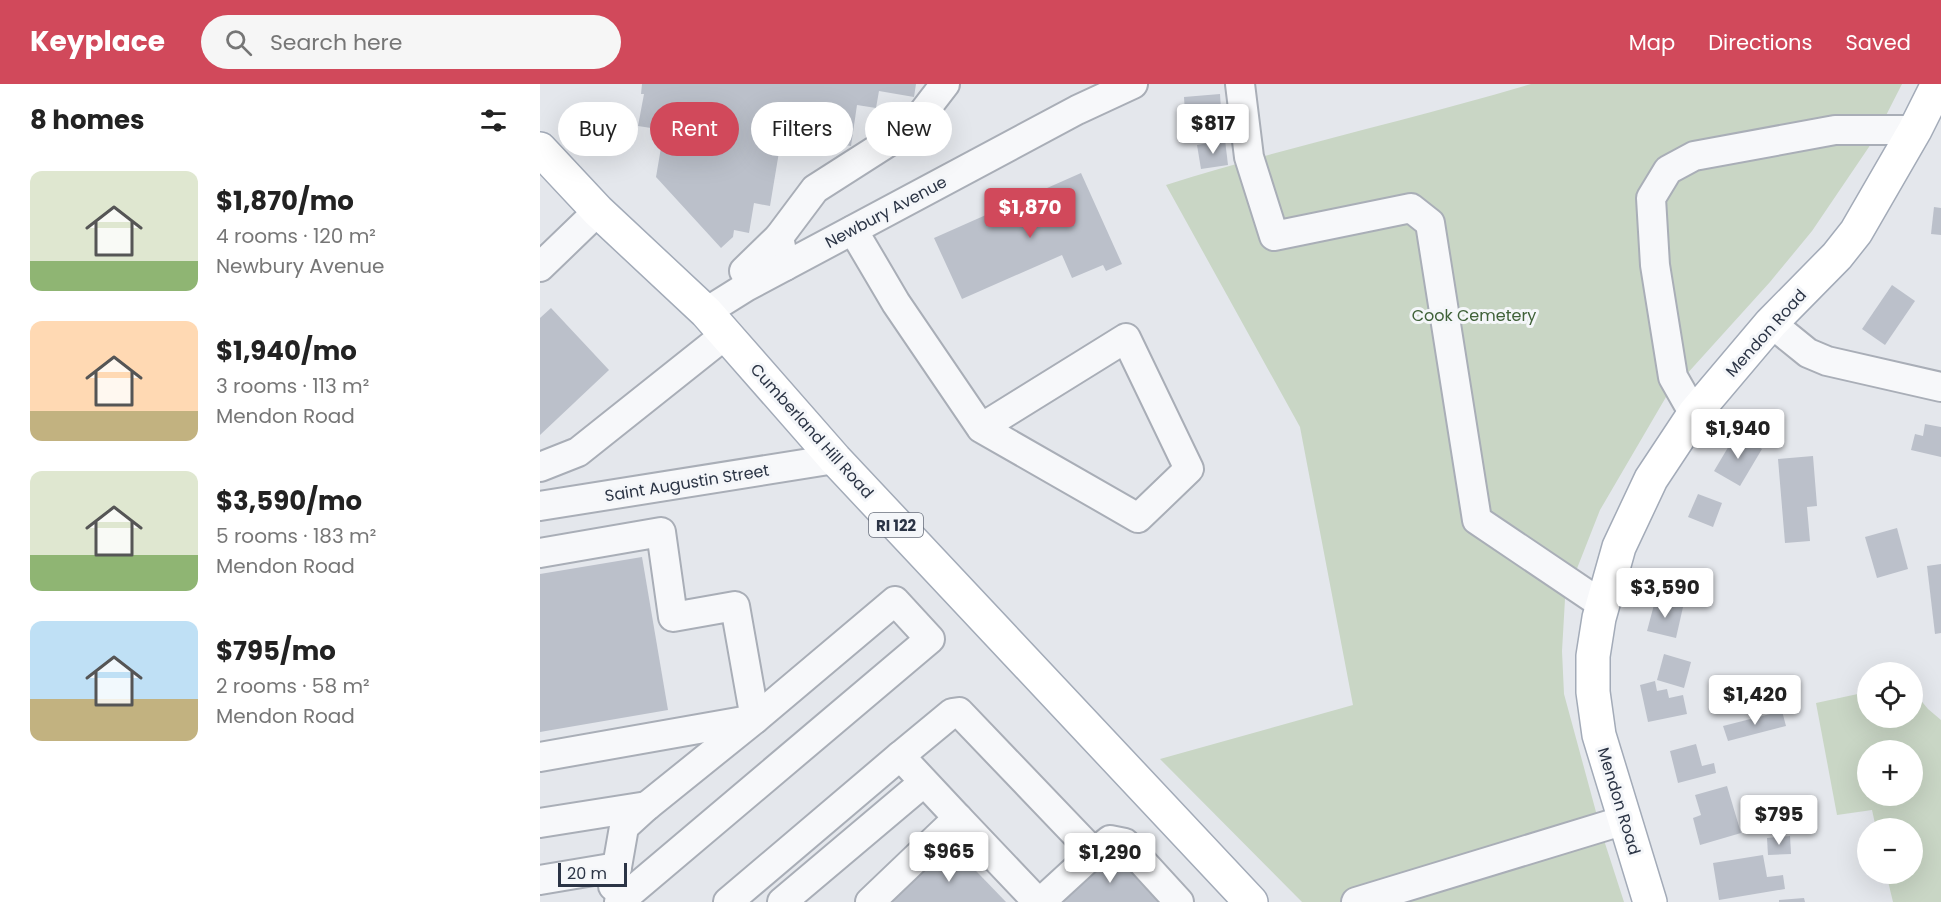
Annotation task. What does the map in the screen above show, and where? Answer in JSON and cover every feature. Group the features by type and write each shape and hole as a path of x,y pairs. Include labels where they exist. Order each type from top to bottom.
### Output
{"main road":[{"name":"Mendon Road","path":"1650,902 1599,735 1593,692 1593,656 1603,605 1619,547 1651,479 1694,414 1771,323 1837,256 1856,232 1915,130 1938,84"},
{"name":"Cumberland Hill Road","path":"540,149 598,211 716,323 835,459 1251,902"}],"street":[{"path":"744,271 779,237 815,189 912,127 945,84"},
{"name":"Newbury Avenue","path":"540,467 578,452 716,323 746,287 1077,110 1133,84"},
{"path":"1240,84 1250,157 1274,236 1411,208 1430,223 1477,520 1603,605"},
{"path":"1694,414 1673,377 1655,265 1652,198 1668,170 1694,156 1835,130 1915,130"},
{"path":"540,267 598,211"},
{"path":"853,230 896,303 981,428 1138,518 1189,469 1126,338 981,428"},
{"path":"779,237 785,266"},
{"path":"1771,323 1808,353 1827,361 1941,387"},
{"name":"Saint Augustin Street","path":"540,506 835,459"},
{"path":"540,554 661,532 673,617 735,606 755,719"},
{"path":"609,902 624,827 895,601 930,639 619,902"},
{"path":"728,902 952,713 959,712 1094,853"},
{"path":"540,756 755,719"},
{"path":"900,756 923,783 1034,898 1046,897 1110,840 1125,843 1179,902"},
{"path":"782,902 923,783"},
{"path":"540,823 647,806"},
{"path":"870,902 958,819"},
{"path":"1356,902 1624,820"},
{"path":"540,880 616,867"}],"green space":[{"name":"Cook Cemetery","path":"1531,84 1902,84 1873,141 1812,231 1770,282 1666,397 1600,510 1565,599 1562,651 1564,694 1602,834 1624,902 1302,902 1160,759 1353,705 1300,427 1166,185"},
{"path":"1857,694 1857,728 1923,728 1923,703 1941,720 1941,902 1893,902 1889,884 1923,884 1923,818 1874,818 1872,810 1837,815 1816,703"}],"building":[{"path":"642,84 916,84 914,97 879,91 877,102 865,102 865,106 857,105 853,132 853,102 751,102 751,156 778,156 770,206 754,203 749,233 734,230 733,237 721,248 656,177 660,156 739,156 739,102 650,102 650,128 638,126 644,94 641,94"},
{"path":"1220,94 1222,124 1186,128 1184,97"},
{"path":"1225,140 1228,165 1201,169 1197,145"},
{"path":"1081,173 1122,264 1106,271 1103,265 1072,278 1062,255 962,299 934,238"},
{"path":"1934,207 1941,208 1941,235 1931,234"},
{"path":"1892,285 1915,301 1885,345 1862,329"},
{"path":"551,308 609,370 540,435 540,318"},
{"path":"1925,424 1941,427 1941,457 1911,450 1915,434 1923,436"},
{"path":"1736,434 1762,449 1740,486 1714,471"},
{"path":"1813,456 1817,506 1807,507 1810,541 1785,543 1778,459"},
{"path":"1698,494 1722,503 1713,527 1688,517"},
{"path":"1897,528 1908,569 1877,578 1865,537"},
{"path":"642,557 668,710 540,732 540,574"},
{"path":"1941,564 1941,633 1935,634 1927,566"},
{"path":"1655,601 1683,607 1676,638 1647,631"},
{"path":"1664,654 1691,662 1684,688 1657,680"},
{"path":"1655,681 1657,691 1667,689 1669,698 1683,695 1687,714 1648,722 1640,685"},
{"path":"1782,711 1786,726 1728,741 1723,726"},
{"path":"1696,744 1702,766 1714,763 1716,773 1678,783 1670,751"},
{"path":"1727,786 1741,833 1700,845 1693,818 1701,815 1695,795"},
{"path":"1790,836 1791,854 1768,855 1767,838"},
{"path":"951,845 1006,902 891,902"},
{"path":"1112,849 1162,902 1056,902"},
{"path":"1763,855 1767,877 1783,875 1785,889 1719,900 1713,863"},
{"path":"1804,898 1805,902 1779,902 1779,900"}]}
